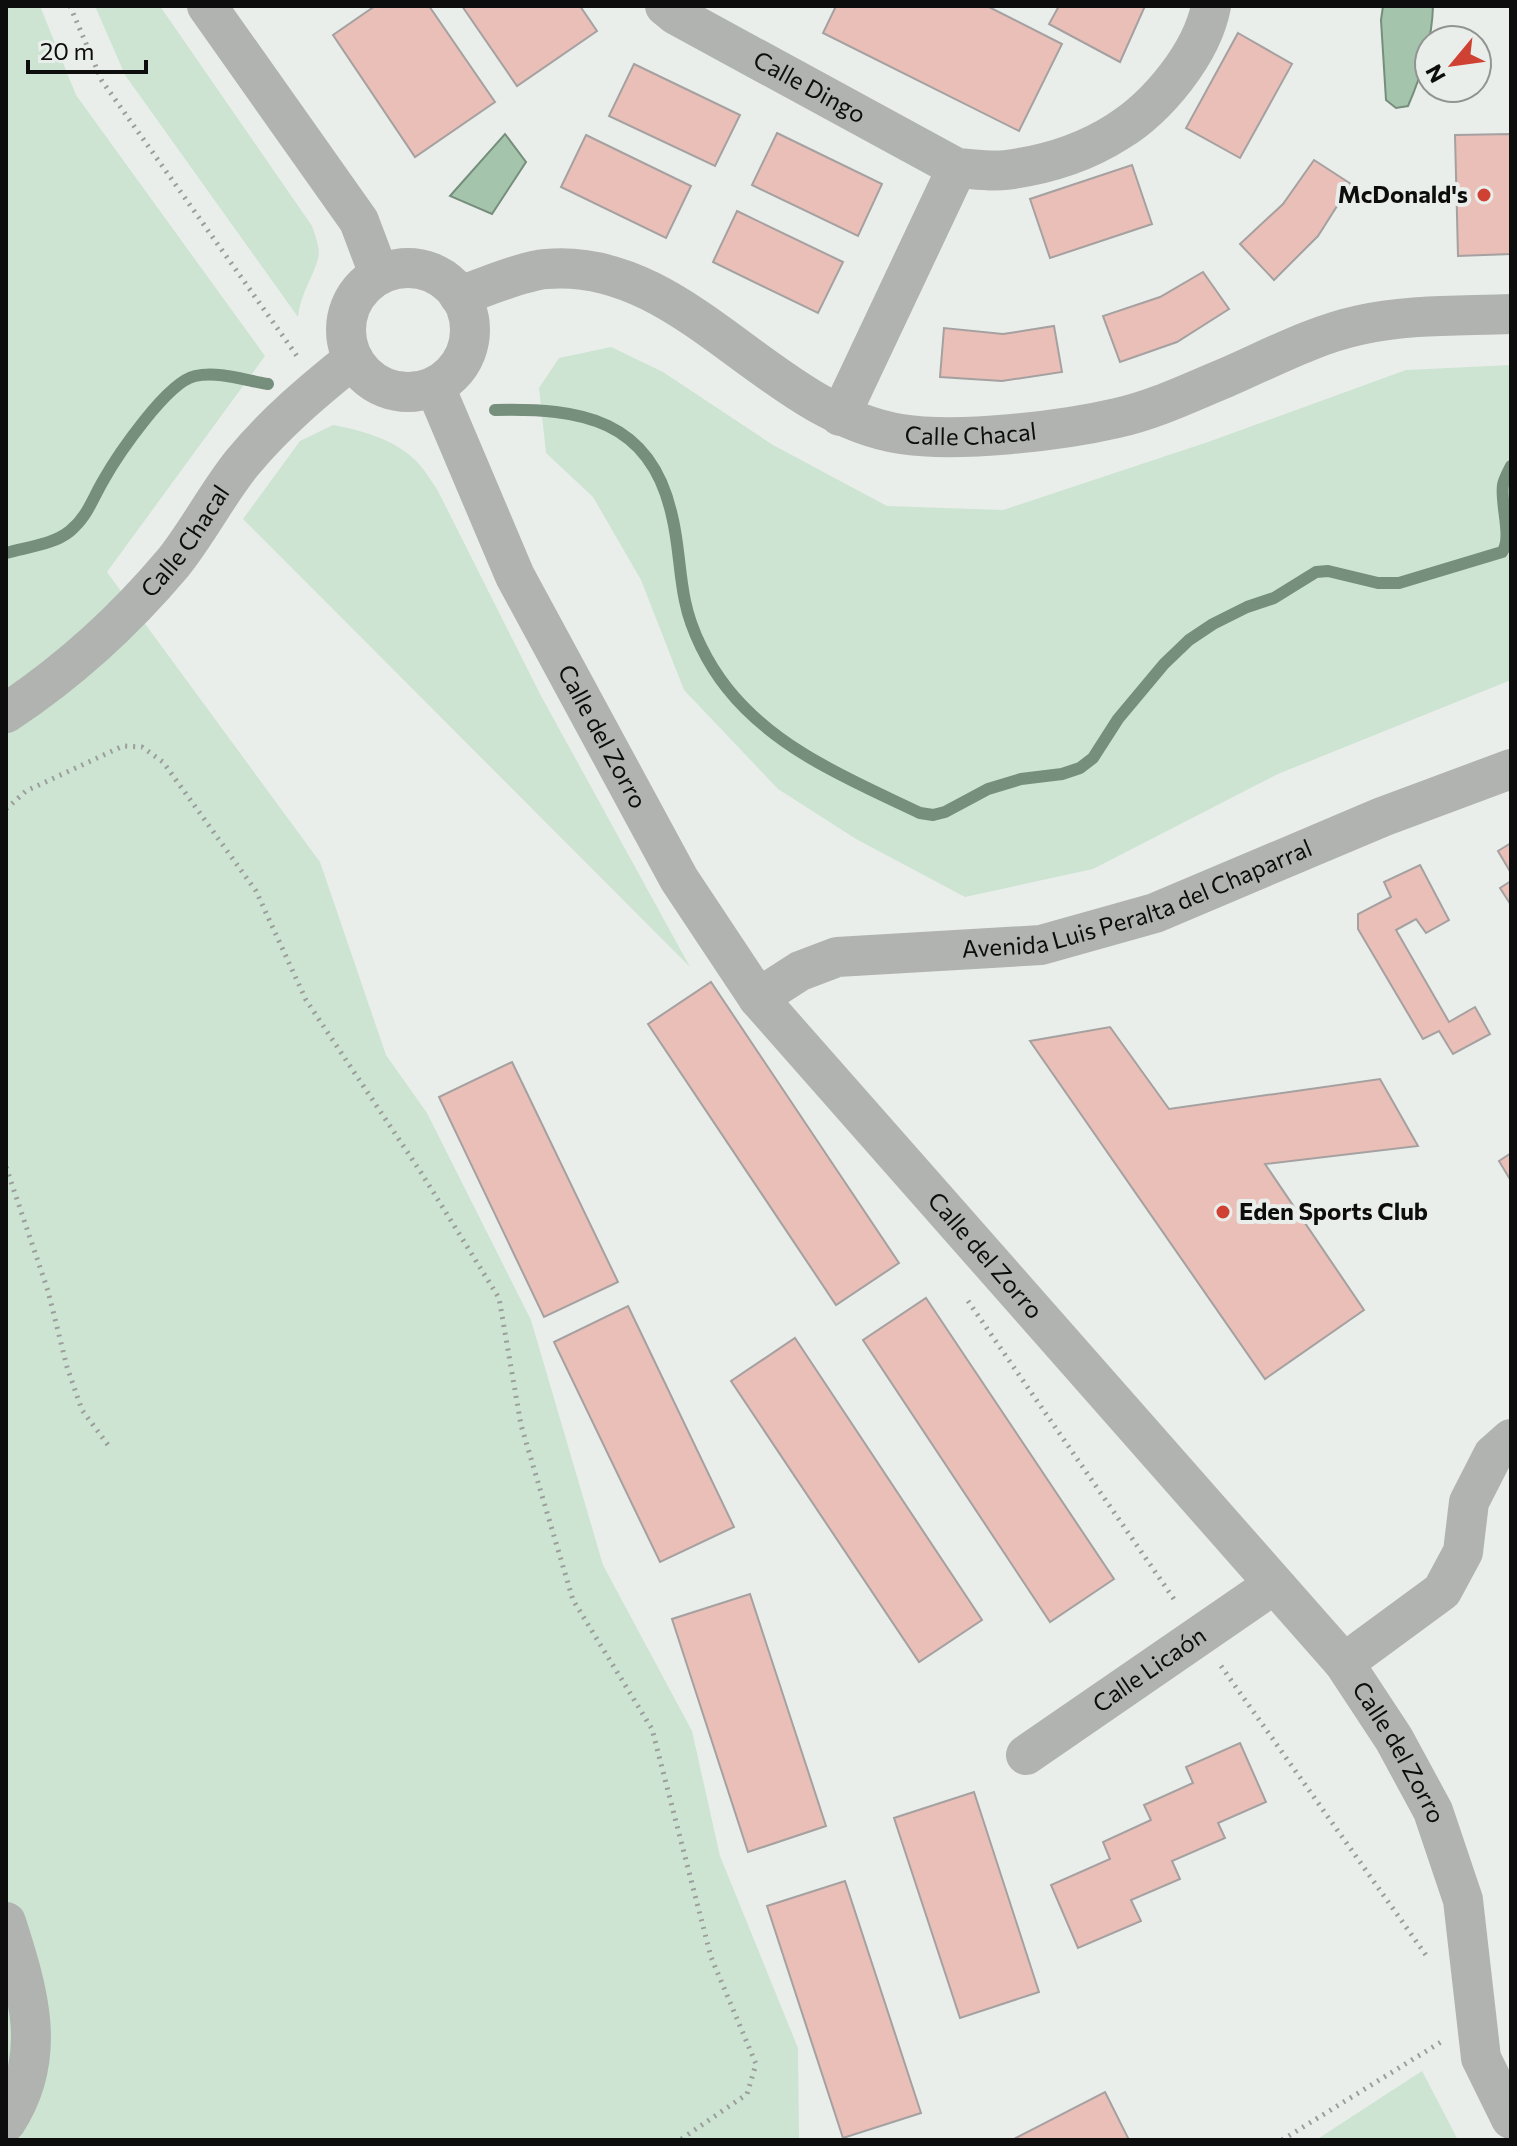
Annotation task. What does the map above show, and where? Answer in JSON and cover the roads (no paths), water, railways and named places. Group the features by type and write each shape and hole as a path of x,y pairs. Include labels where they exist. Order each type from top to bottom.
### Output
{"street":[{"path":"207,6 359,221 379,274"},
{"name":"Calle Dingo","path":"665,6 676,15 957,168 1002,171 1040,164 1083,150 1119,131 1151,104 1179,74 1199,44 1211,6"},
{"path":"840,416 957,168"},
{"path":"398,268 418,268 436,275 452,286 459,296 469,321 469,341 463,360 451,375 435,387 414,392 392,391 373,382 357,367 347,347 345,326 350,305 362,287 379,274 398,268"},
{"name":"Calle Chacal","path":"459,296 542,269 583,268 626,281 667,299 769,373 840,416 900,434 957,436 1061,427 1118,418 1168,401 1321,336 1360,325 1412,317 1511,314"},
{"name":"Calle Chacal","path":"6,713 44,688 111,630 174,561 250,454 277,423 353,359"},
{"name":"Calle del Zorro","path":"435,387 515,576 679,879 758,998 1344,1663 1394,1739 1433,1811 1463,1900 1481,2058 1511,2119"},
{"name":"Avenida Luis Peralta del Chaparral","path":"758,998 800,971 837,957 1041,945 1155,913 1382,817 1511,769"},
{"path":"1344,1663 1442,1591 1463,1552 1469,1502 1493,1455 1511,1439"},
{"name":"Calle Licaón","path":"1026,1755 1273,1585"},
{"path":"6,1922 25,1981 32,2027 28,2072 6,2122"}],"waterway":[{"path":"6,553 56,540 76,526 131,438 157,405 184,381 195,376 213,375 268,384"},
{"path":"495,410 556,412 583,417 608,426 629,439 648,458 662,484 672,516 691,624 701,647 727,688 747,710 791,746 868,788 920,813 933,815 945,812 988,789 1021,779 1062,774 1080,768 1093,758 1118,719 1164,664 1189,640 1247,607 1274,598 1316,572 1328,571 1378,583 1399,583 1502,552 1506,539 1503,485 1511,466"}],"place":[{"name":"McDonald's","path":"1484,195"},
{"name":"Eden Sports Club","path":"1223,1212"}]}
